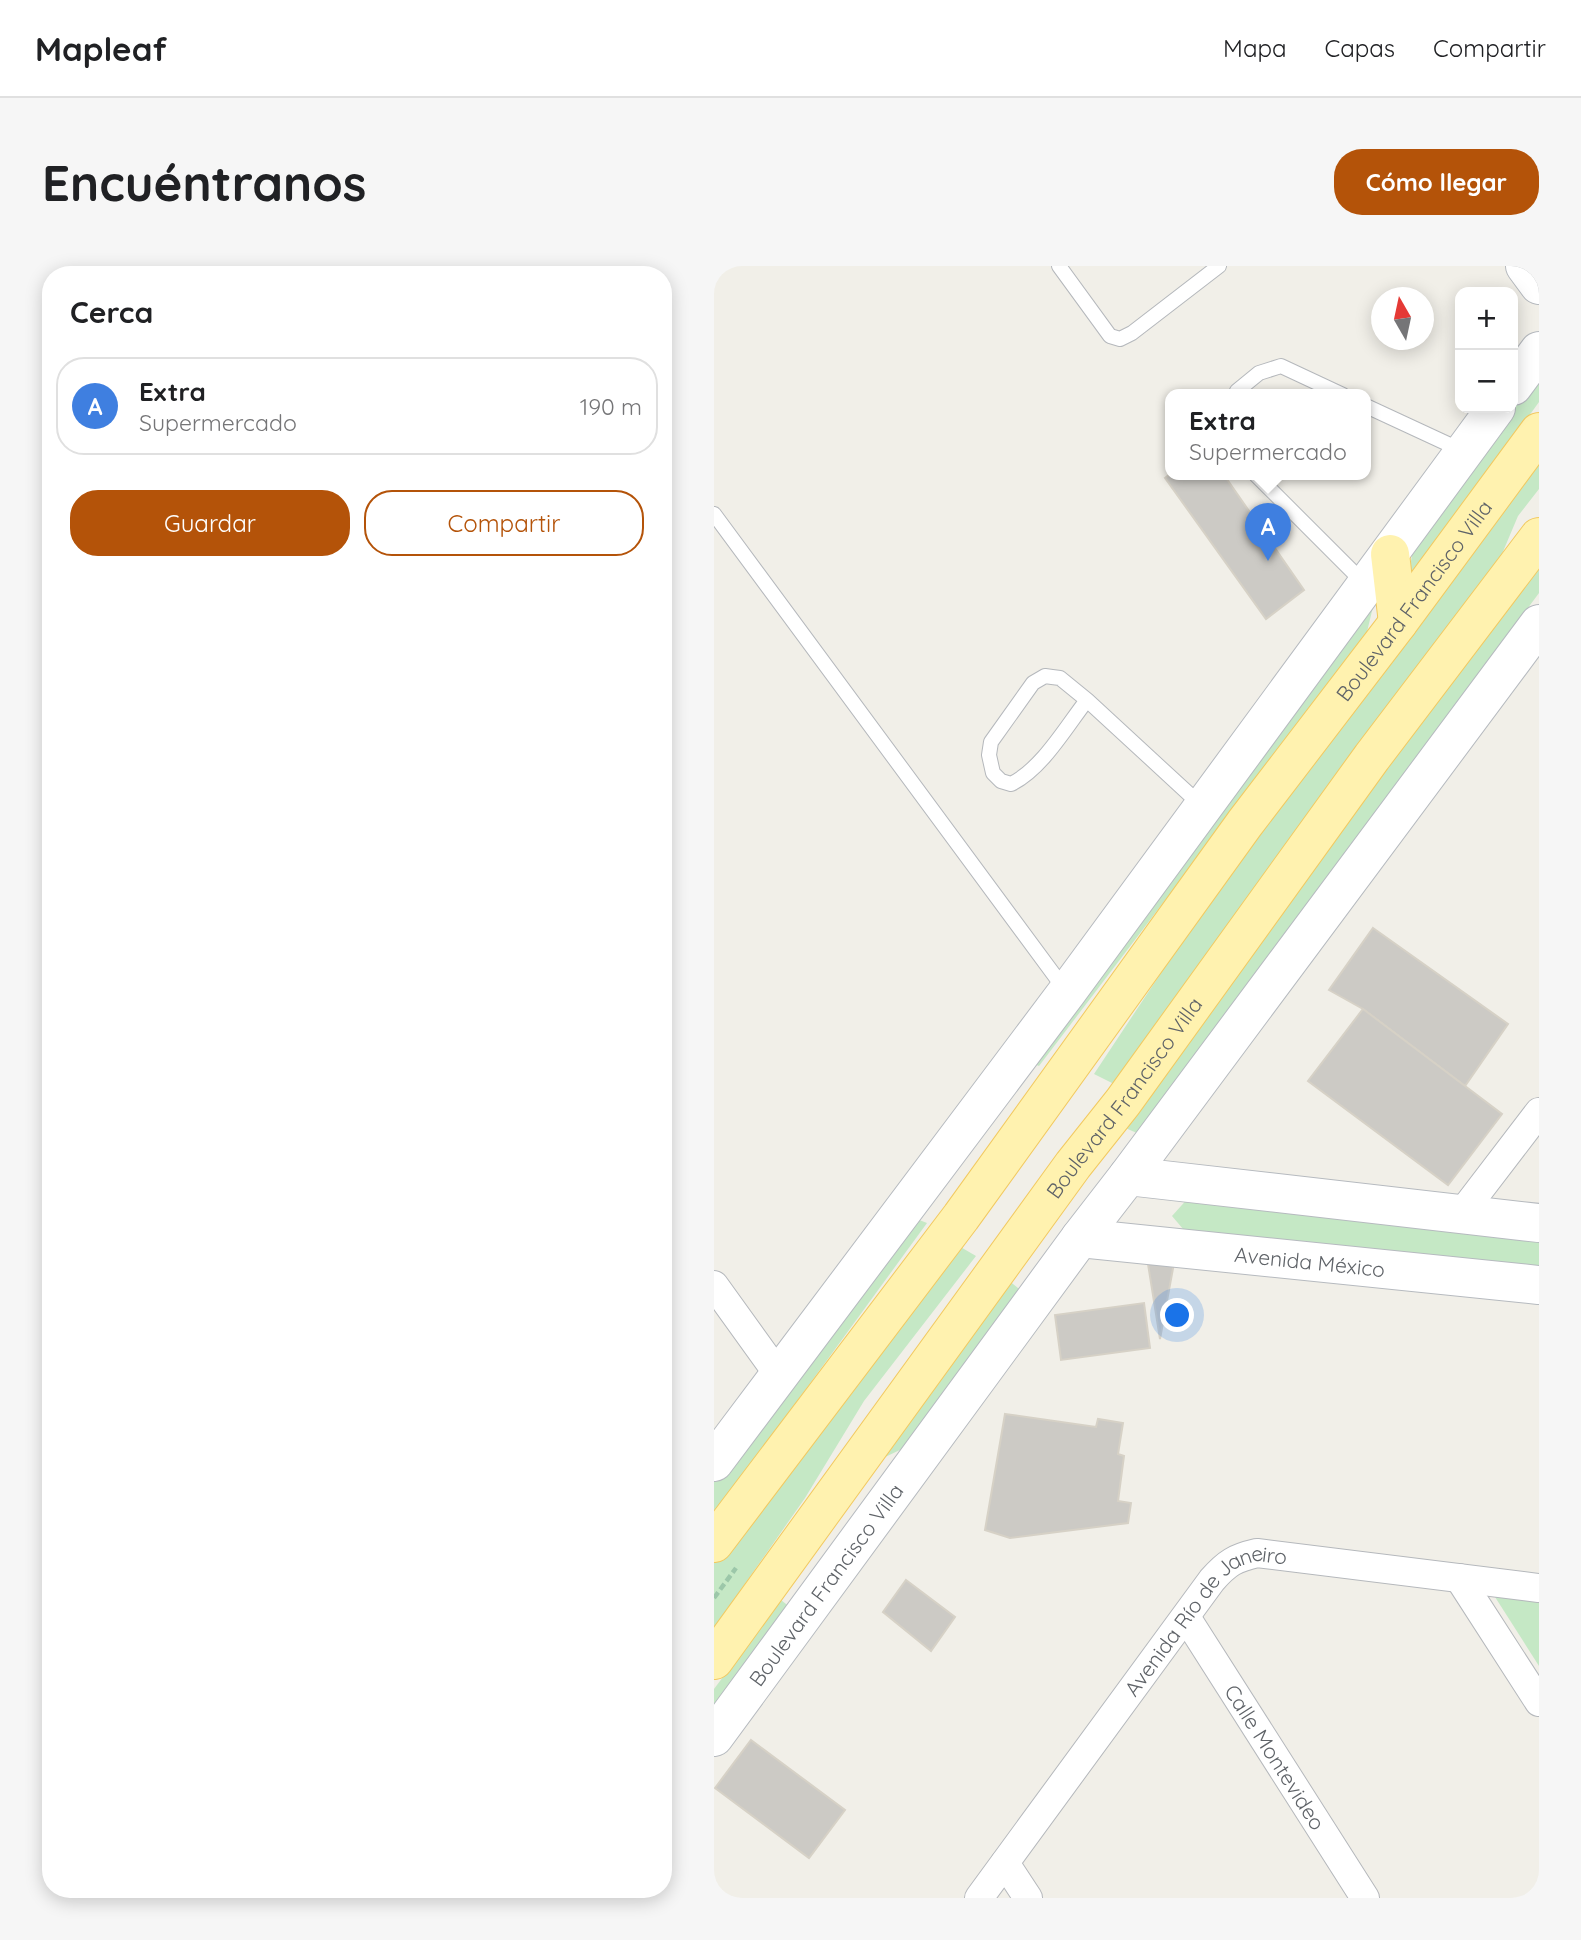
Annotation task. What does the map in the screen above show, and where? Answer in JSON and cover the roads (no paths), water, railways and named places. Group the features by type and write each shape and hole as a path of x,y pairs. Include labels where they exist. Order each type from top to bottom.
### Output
{"main road":[{"name":"Boulevard Francisco Villa","path":"714,1543 961,1217 1245,823 1539,432"},
{"name":"Boulevard Francisco Villa","path":"714,1660 1372,757 1539,537"},
{"path":"1390,554 1398,623"}],"street":[{"path":"1525,266 1539,285"},
{"path":"1518,379 1539,351"},
{"path":"714,1462 1067,992 1492,413"},
{"name":"Boulevard Francisco Villa","path":"714,1737 1080,1238 1539,624"},
{"path":"1461,1214 1539,1112"},
{"path":"1128,1175 1539,1223"},
{"name":"Avenida México","path":"1080,1238 1539,1285"},
{"path":"714,1285 778,1374"},
{"name":"Avenida Río de Janeiro","path":"979,1898 1212,1580 1226,1565 1239,1557 1257,1553 1539,1588"},
{"path":"1459,1578 1539,1702"},
{"name":"Calle Montevideo","path":"1186,1617 1365,1898"},
{"path":"1005,1863 1028,1898"}],"lane":[{"path":"1059,266 1110,336 1120,339 1132,333 1219,266"},
{"path":"1239,389 1259,373 1281,366 1330,389"},
{"path":"1371,408 1464,452"},
{"path":"1261,480 1367,585"},
{"path":"714,514 1067,992"},
{"path":"1087,700 1024,778 1011,784 1001,781 993,773 989,755 990,742 1033,683 1045,676 1060,678 1087,700 1203,807"}],"place":[{"name":"Extra","path":"1268,561"}]}
